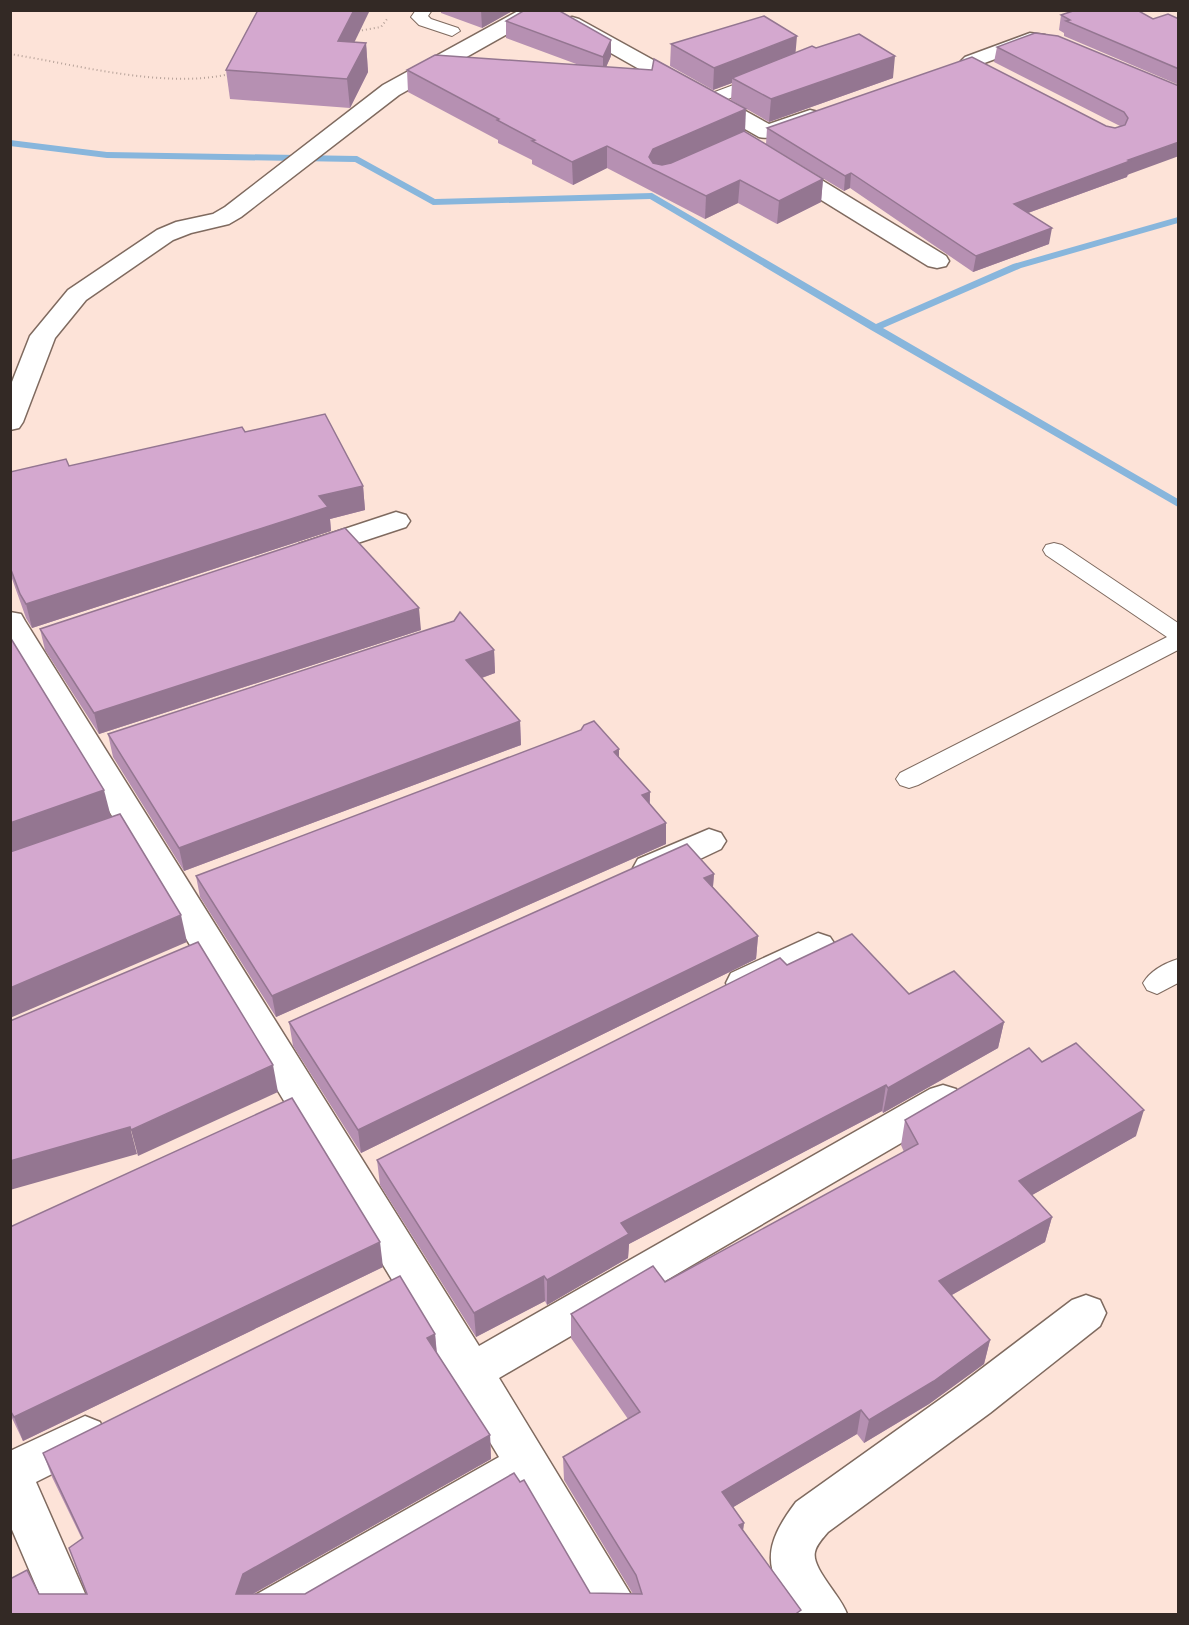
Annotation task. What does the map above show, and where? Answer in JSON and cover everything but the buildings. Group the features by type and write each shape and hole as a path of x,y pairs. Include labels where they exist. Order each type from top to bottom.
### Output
{"street":[{"path":"10,422 43,336 76,295 165,235 184,227 221,219 391,90 536,10"},
{"path":"549,10 767,132"},
{"path":"950,69 1030,39 1061,43"},
{"path":"972,62 992,72"},
{"path":"832,110 744,142 937,261"},
{"path":"283,558 396,521"},
{"path":"28,633 102,747 119,829 187,885 196,955 284,1031 289,1106 369,1170 396,1282 472,1372 617,1614"},
{"path":"623,880 709,841"},
{"path":"712,999 818,946"},
{"path":"472,1372 975,1081"},
{"path":"824,1614 802,1584 791,1557 797,1537 812,1517 975,1399 1086,1313"},
{"path":"71,1614 11,1472 116,1420"},
{"path":"266,1614 528,1464"}],"lane":[{"path":"425,10 419,17 425,22 452,32"},
{"path":"710,100 774,75"},
{"path":"1054,550 1179,633"},
{"path":"909,778 1179,641"}],"path":[{"path":"352,30 374,30 381,27 392,10"},
{"path":"10,54 168,80 208,79 238,72"}],"waterway":[{"path":"10,143 107,155 357,159 433,202 652,196 875,328"},
{"path":"875,328 1017,266 1178,220"},
{"path":"875,328 1178,504"}]}
